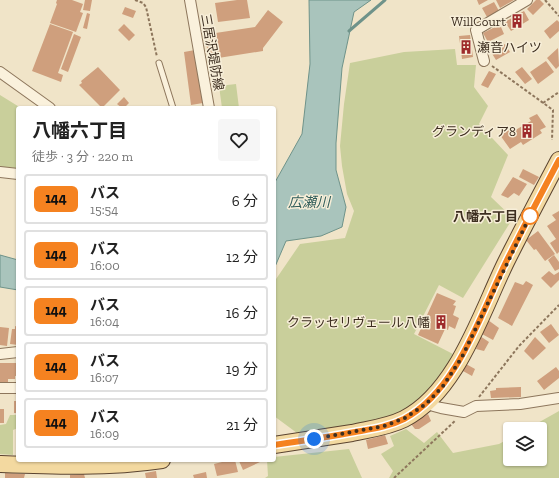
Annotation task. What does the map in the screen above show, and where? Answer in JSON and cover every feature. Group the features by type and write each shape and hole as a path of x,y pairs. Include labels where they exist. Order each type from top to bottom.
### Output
{"main road":[{"path":"276,445 384,426 405,418 426,404 443,386 462,357 507,262 559,160"},
{"path":"0,464 133,464 148,462"}],"street":[{"name":"三居沢堤防線","path":"190,0 210,106"},
{"path":"484,61 476,30 527,0"},
{"path":"0,72 47,106"},
{"path":"0,172 16,174"},
{"path":"0,354 16,352"},
{"path":"0,388 16,388"},
{"path":"426,404 464,412 476,406 520,404 559,398"}],"lane":[{"path":"159,63 172,106"}],"path":[{"path":"135,0 143,3 146,7 159,63"},
{"path":"545,0 559,16"},
{"path":"484,61 553,110 552,140"},
{"path":"543,103 559,92"},
{"path":"394,478 477,399 519,346 559,305"}],"green space":[{"path":"455,49 457,65 476,65 474,87 488,106 479,124 508,155 491,197 513,218 463,298 439,285 414,334 453,354 443,374 424,398 389,420 355,427 297,433 276,417 276,279 300,244 345,238 354,211 347,194 340,146 350,63 404,52"},
{"path":"236,84 239,106 222,106 219,86"},
{"path":"0,95 18,106 16,106 16,170 0,167"},
{"path":"559,411 559,478 389,478 393,471 381,454 394,446 390,436 406,429 424,443 437,432 453,453 499,444 503,442 503,466 547,466 547,422 539,422"},
{"path":"10,415 16,415 16,429 13,430 13,455 0,454 0,425 6,424"},
{"path":"349,449 362,478 265,478 268,476 267,462 276,462 276,457"}],"water":[{"name":"広瀬川","path":"309,0 371,0 354,12 342,68 336,143 336,170 346,207 342,227 321,236 286,241 276,264 276,180 302,134 310,64"},
{"path":"0,255 16,259 16,290 0,287"}],"building":[{"path":"57,0 72,0 83,4 80,12 83,13 76,32 50,23"},
{"path":"85,0 92,0 90,11 83,10"},
{"path":"247,0 250,18 218,22 215,3"},
{"path":"477,0 488,0 479,5"},
{"path":"496,0 514,0 500,8"},
{"path":"536,0 540,0 544,4 533,15 527,9"},
{"path":"494,2 499,11 487,17 482,8"},
{"path":"125,7 136,11 133,18 122,14"},
{"path":"268,10 283,22 263,48 263,51 212,59 212,57 209,58 206,43 210,43 209,34 255,27"},
{"name":"WillCourt","path":"524,11 529,20 511,31 505,22"},
{"path":"87,13 90,14 87,29 83,28"},
{"path":"557,20 559,22 559,31 550,39 544,31"},
{"path":"50,24 73,32 58,73 63,75 61,82 32,71"},
{"path":"124,24 135,35 129,41 118,30"},
{"path":"497,26 501,27 504,34 488,42 483,33"},
{"path":"74,34 81,37 68,72 61,69"},
{"name":"瀬音ハイツ","path":"470,35 473,57 462,59 459,36"},
{"path":"505,44 510,52 496,60 491,52"},
{"path":"558,48 559,66 556,69 547,58"},
{"path":"195,50 203,103 191,105 184,52"},
{"path":"546,61 554,72 538,84 530,72"},
{"path":"98,67 120,90 104,106 100,106 79,85 82,83 81,81"},
{"path":"522,67 532,79 525,84 515,72"},
{"path":"489,71 496,74 488,88 481,85"},
{"path":"124,97 129,103 126,106 120,106 117,104"},
{"name":"グランディア8","path":"537,114 546,127 540,130 542,133 523,145 521,142 510,149 500,135 509,130 512,132 531,121 529,118"},
{"path":"523,169 539,177 534,185 519,177"},
{"path":"513,177 527,184 519,196 514,193 508,198 501,195"},
{"path":"559,211 559,252 557,254 550,243 556,239 547,226 556,220 552,215"},
{"path":"538,231 555,254 545,261 536,249 534,250 526,240"},
{"path":"554,255 559,262 559,269 555,271 548,260"},
{"path":"549,271 554,275 559,272 559,280 551,288 541,278"},
{"path":"526,281 533,285 512,326 498,318 515,282 523,285"},
{"name":"クラッセリヴェール八幡","path":"437,293 456,301 453,305 456,306 453,315 459,318 455,329 449,326 448,330 445,329 438,344 418,335"},
{"path":"488,320 499,328 493,340 482,334"},
{"path":"551,324 559,335 549,343 540,332"},
{"path":"15,326 16,345 10,344 12,329 15,329"},
{"path":"0,327 9,328 7,346 0,345"},
{"path":"480,336 489,342 484,351 476,349"},
{"path":"535,337 546,348 533,360 524,351"},
{"path":"0,363 16,363 15,379 8,379 8,382 0,383"},
{"path":"466,364 475,369 472,376 463,371"},
{"path":"556,367 559,371 559,378 544,390 537,381"},
{"path":"521,387 521,397 491,398 490,391 496,390 496,388"},
{"path":"14,401 16,401 16,413 14,413"},
{"path":"0,409 4,409 4,423 0,423"},
{"path":"428,414 431,421 419,429 415,429 411,424"},
{"path":"385,435 388,444 368,449 366,440"},
{"path":"222,462 236,462 238,472 217,476 214,464"},
{"path":"239,462 260,462 243,470"},
{"path":"156,471 157,478 146,478 145,473"},
{"path":"206,472 207,478 194,478 193,475"},
{"path":"5,473 25,474 24,478 5,478"},
{"path":"84,474 85,478 70,478 70,475"}],"waterway":[{"path":"349,31 385,0"}],"bus line":[{"name":"144","path":"276,445 384,426 405,418 426,404 443,386 462,357 507,262 559,160"}],"place":[{"name":"WillCourt","path":"517,21"},
{"name":"瀬音ハイツ","path":"466,47"},
{"name":"グランディア8","path":"527,131"},
{"name":"八幡六丁目","path":"530,216"},
{"name":"クラッセリヴェール八幡","path":"441,322"}],"route":[{"path":"314,439 384,426 405,418 426,404 443,386 462,357 530,216"}]}
